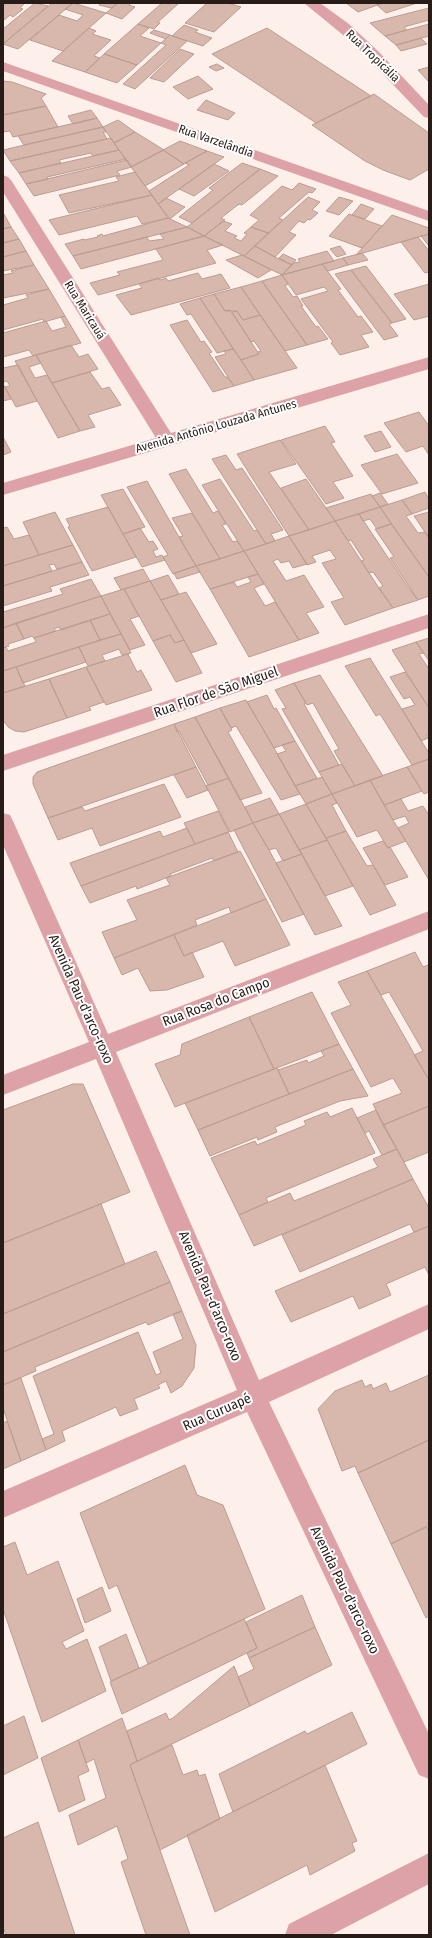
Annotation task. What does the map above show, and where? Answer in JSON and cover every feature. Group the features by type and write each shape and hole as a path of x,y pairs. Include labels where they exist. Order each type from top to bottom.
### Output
{"street":[{"name":"Rua Tropicália","path":"305,4 328,14 386,67 429,114"},
{"name":"Rua Varzelândia","path":"3,66 429,216"},
{"name":"Rua Maricauá","path":"3,180 166,440"},
{"path":"400,206 429,202"},
{"name":"Avenida Antônio Louzada Antunes","path":"3,489 429,363"},
{"name":"Rua Flor de São Miguel","path":"3,763 429,621"},
{"name":"Avenida Pau-d'arco-roxo","path":"3,821 102,1046 252,1396 429,1765"},
{"name":"Rua Rosa do Campo","path":"3,1085 429,920"},
{"name":"Rua Curuapé","path":"3,1505 252,1396 429,1316"},
{"path":"300,1935 429,1868"}],"building":[{"path":"7,3 25,3 20,8 23,9 13,17 10,15 3,21 3,6"},
{"path":"35,3 48,6 3,44 3,29"},
{"path":"52,3 73,3 18,49 3,44"},
{"path":"73,3 106,13 63,51 30,40 59,15 77,21 83,15 65,9"},
{"path":"100,3 118,3 111,8 99,5"},
{"path":"118,3 131,3 129,5 135,7 122,19 106,13"},
{"path":"162,3 179,3 158,22 160,23 154,29 138,24"},
{"path":"207,3 228,3 241,7 214,32 185,23"},
{"path":"346,3 383,3 358,12"},
{"path":"383,3 417,3 386,13 377,5"},
{"path":"429,8 429,20 404,27 407,30 385,36 370,23"},
{"path":"138,24 149,28 140,36 161,43 137,65 104,54"},
{"path":"429,24 429,36 396,45 385,36"},
{"path":"184,25 198,30 195,32 212,38 203,46 172,36"},
{"path":"89,28 96,31 92,34 111,40 94,56 100,58 85,72 52,61"},
{"path":"267,28 371,96 316,123 212,54"},
{"path":"154,30 170,35 166,39 150,33"},
{"path":"170,35 187,41 135,89 123,84 166,45 161,43"},
{"path":"421,38 427,44 401,51 396,45"},
{"path":"180,49 194,54 164,82 150,78"},
{"path":"104,54 137,65 117,83 85,72"},
{"path":"217,64 224,68 216,71 209,67"},
{"path":"429,67 429,82 418,70"},
{"path":"198,76 213,89 188,99 173,87"},
{"path":"3,81 12,82 46,94 41,98 46,106 3,115"},
{"path":"374,94 429,133 429,169 410,180 383,170 365,161 312,125"},
{"path":"206,100 235,113 228,120 197,110"},
{"path":"46,106 58,127 13,137 10,131 3,132 3,115"},
{"path":"91,110 97,118 73,124 68,116"},
{"path":"97,118 103,127 24,145 18,136"},
{"path":"118,120 135,132 114,143 103,127"},
{"path":"103,127 106,132 103,132 107,139 10,161 3,150"},
{"path":"135,132 164,150 131,167 114,143"},
{"path":"111,138 119,150 93,156 91,153 59,160 61,163 19,173 10,161"},
{"path":"180,141 207,151 184,164 163,150"},
{"path":"119,150 126,159 47,177 48,179 26,184 19,173"},
{"path":"163,150 184,164 145,186 131,167"},
{"path":"207,151 224,157 158,204 149,191 189,165 185,163"},
{"path":"127,160 132,167 117,171 120,175 34,196 26,184"},
{"path":"242,163 260,169 192,223 179,217 213,190 209,188"},
{"path":"214,164 229,171 194,196 179,189"},
{"path":"260,169 278,176 242,205 239,204 221,218 225,220 204,236 187,227"},
{"path":"135,172 152,195 69,213 59,195 119,181 116,177"},
{"path":"299,183 316,189 312,193 309,192 279,218 283,220 268,233 251,227 259,220 250,215 282,186 292,190"},
{"path":"152,195 168,218 142,224 137,216 59,235 49,220"},
{"path":"308,197 320,202 312,210 318,213 304,223 299,221 289,232 296,235 275,257 255,246"},
{"path":"339,197 353,201 339,215 326,211"},
{"path":"166,198 185,207 170,219 158,204"},
{"path":"361,204 374,209 365,219 352,215"},
{"path":"4,214 11,227 3,229 3,215"},
{"path":"349,214 382,226 362,248 329,236"},
{"path":"392,215 429,228 429,234 356,255"},
{"path":"168,218 187,227 73,256 65,244 98,237 97,236 102,234 103,236"},
{"path":"223,221 232,224 225,231 237,236 234,238 241,241 247,234 244,233 251,227 268,233 244,256 204,236"},
{"path":"11,227 19,239 3,243 3,229"},
{"path":"187,227 204,236 81,269 73,256 147,237 149,241 164,239 160,234"},
{"path":"429,234 429,246 421,236"},
{"path":"204,236 223,245 207,250 216,263 98,295 90,283 120,275 117,272 163,260 156,249"},
{"path":"418,237 429,251 429,272 425,273 401,242"},
{"path":"19,239 26,251 3,257 3,243"},
{"path":"255,246 292,265 282,275 244,256"},
{"path":"340,246 346,254 337,257 330,249"},
{"path":"26,251 34,265 3,271 3,257"},
{"path":"327,251 334,261 282,275 293,263 300,262 298,259"},
{"path":"362,253 368,260 348,265 343,258"},
{"path":"283,254 296,260 292,265 279,258"},
{"path":"242,255 271,270 258,278 226,260"},
{"path":"343,258 348,265 328,271 322,264"},
{"path":"322,264 341,289 338,290 358,317 361,316 373,332 361,335 369,347 340,355 331,343 333,342 301,299 328,291 324,287 296,295 282,275"},
{"path":"34,265 49,289 3,298 3,275 13,273 11,271"},
{"path":"366,266 406,319 392,323 351,270"},
{"path":"351,270 392,323 389,324 398,336 384,340 335,274"},
{"path":"198,273 202,279 221,274 230,288 131,315 116,295 142,288 139,284 158,278 160,280 166,278 168,281"},
{"path":"282,275 288,284 285,286 293,297 297,296 303,306 301,306 316,327 318,326 328,339 307,345 262,281"},
{"path":"262,281 307,345 285,351 241,287"},
{"path":"429,284 429,316 414,320 394,294"},
{"path":"241,287 260,315 243,320 237,311 225,311 214,294"},
{"path":"49,289 65,316 44,322 43,319 3,330 3,305 28,298 26,295"},
{"path":"214,294 225,311 230,310 259,354 241,360 200,298"},
{"path":"200,298 233,349 217,353 191,314 187,315 180,304"},
{"path":"237,311 243,320 260,315 297,368 254,380 241,360 259,354 258,352 261,351 254,341 251,342 232,312"},
{"path":"65,316 81,343 33,356 29,350 3,357 3,333 46,321 52,331 66,327 61,317"},
{"path":"187,320 201,342 204,341 212,352 209,353 225,377 227,377 234,386 213,392 170,325"},
{"path":"71,345 79,357 88,354 98,369 52,383 36,355"},
{"path":"233,349 254,380 234,386 215,357 226,354 224,351"},
{"path":"36,355 41,363 29,367 35,378 47,375 80,431 58,438 15,361"},
{"path":"18,365 37,401 16,407 5,387 10,386 7,381 3,382 3,368"},
{"path":"90,372 102,389 109,387 121,405 88,415 95,427 80,431 52,383"},
{"path":"3,384 11,399 3,401"},
{"path":"419,412 429,426 429,455 423,446 406,452 384,423"},
{"path":"325,426 335,442 331,443 353,476 333,482 344,498 326,504 281,440"},
{"path":"381,431 391,447 375,452 364,436"},
{"path":"3,437 11,452 3,455"},
{"path":"280,440 296,464 269,472 309,530 289,536 237,454"},
{"path":"397,454 418,483 382,494 361,465"},
{"path":"226,455 236,470 242,468 283,530 271,534 275,541 266,544 212,459"},
{"path":"186,469 213,513 218,511 226,524 222,525 233,542 237,541 244,551 220,559 169,474"},
{"path":"220,479 254,531 257,530 266,544 244,551 202,485"},
{"path":"306,479 335,521 309,530 281,488"},
{"path":"147,481 196,566 173,574 163,557 168,555 127,487"},
{"path":"123,489 145,527 123,534 101,495"},
{"path":"425,492 429,499 429,508 412,514 402,500"},
{"path":"380,493 388,504 380,507 372,496"},
{"path":"371,494 380,507 335,521 326,508"},
{"path":"402,500 412,514 406,516 418,533 425,532 429,538 429,577 380,507"},
{"path":"108,507 136,557 92,571 68,527 70,526 66,519"},
{"path":"380,507 391,524 377,529 370,519 363,521 359,514"},
{"path":"55,512 73,545 39,555 23,522"},
{"path":"429,512 429,538 414,516"},
{"path":"192,513 220,559 196,566 179,537 183,536 172,518"},
{"path":"359,514 418,600 393,608 379,588 383,586 373,572 369,573 361,561 364,560 351,540 348,541 335,521"},
{"path":"335,521 393,608 345,625 331,602 344,598 322,563 336,559 330,550 312,556 316,562 307,565 289,536"},
{"path":"391,524 429,577 429,596 418,600 390,558 394,557 375,529"},
{"path":"7,527 14,539 29,535 39,555 3,566 3,528"},
{"path":"140,528 149,542 153,541 158,549 153,551 156,557 162,555 165,560 142,567 123,534"},
{"path":"289,536 307,564 293,568 289,561 281,563 278,559 273,561 286,581 304,575 324,607 306,613 319,633 299,640 244,551"},
{"path":"73,545 82,562 57,569 54,564 49,565 52,571 3,586 3,566"},
{"path":"244,551 258,574 210,589 196,566"},
{"path":"82,562 89,575 50,587 52,591 3,606 3,586"},
{"path":"196,566 200,572 177,579 174,573"},
{"path":"143,569 150,581 121,590 114,578"},
{"path":"258,574 264,584 254,588 265,606 275,602 299,640 249,657 210,589 234,582 237,587 251,582 248,577"},
{"path":"168,575 179,594 161,600 150,581"},
{"path":"91,579 101,596 3,628 3,612 63,594 60,589"},
{"path":"150,581 184,640 175,643 170,635 153,641 124,589"},
{"path":"124,589 139,616 130,619 145,645 130,650 101,596"},
{"path":"186,592 217,644 191,653 161,600"},
{"path":"101,596 110,614 61,630 59,627 54,629 56,631 34,638 32,636 24,639 16,623"},
{"path":"110,614 121,634 100,640 90,620"},
{"path":"90,620 100,640 3,671 3,648 6,647 8,651 36,642 34,638"},
{"path":"16,623 24,639 8,644 9,646 3,648 3,628"},
{"path":"121,634 131,653 122,655 119,649 102,655 105,661 88,666 79,647"},
{"path":"170,635 175,643 184,640 202,673 176,682 153,641"},
{"path":"429,638 429,661 416,642"},
{"path":"416,642 424,653 419,654 429,669 429,708 392,650"},
{"path":"79,647 86,662 23,683 16,667"},
{"path":"128,654 137,672 141,670 152,690 106,705 86,667"},
{"path":"370,658 429,753 429,759 412,765 380,714 376,716 345,666"},
{"path":"16,667 25,686 3,693 3,671"},
{"path":"86,667 104,702 89,707 91,710 67,718 49,679"},
{"path":"405,672 429,708 429,735 426,735 428,738 421,741 402,709 415,705 410,697 404,699 390,677"},
{"path":"320,675 383,776 355,786 334,751 339,749 313,703 307,705 294,683"},
{"path":"49,679 67,718 24,732 15,731 8,727 3,720 3,693"},
{"path":"294,683 306,703 304,704 339,765 319,772 282,709 286,708 275,690"},
{"path":"267,695 274,709 276,708 295,741 274,748 247,702"},
{"path":"246,700 300,794 281,800 236,726 231,728 220,708"},
{"path":"220,708 232,730 228,732 262,793 240,800 195,717"},
{"path":"195,717 229,778 208,785 179,731 177,732 174,724"},
{"path":"174,724 196,767 48,818 33,784 33,777 37,772"},
{"path":"295,741 317,778 295,786 277,754 286,751 282,745"},
{"path":"429,759 429,792 424,794 407,767"},
{"path":"342,764 355,786 332,794 319,772"},
{"path":"196,767 208,790 187,798 174,775"},
{"path":"407,767 422,791 384,805 370,780"},
{"path":"322,777 332,794 306,804 295,786"},
{"path":"229,778 253,823 230,832 206,786"},
{"path":"370,780 406,841 388,848 377,830 357,837 332,794"},
{"path":"164,784 181,817 100,846 92,828 58,840 48,818 82,807 85,811"},
{"path":"332,794 337,803 332,805 346,831 326,838 306,804"},
{"path":"270,798 279,814 253,823 245,807"},
{"path":"401,799 408,811 423,806 429,815 429,880 398,828 409,823 405,816 393,820 384,805"},
{"path":"306,804 327,840 299,850 279,814"},
{"path":"218,811 229,832 195,844 184,823"},
{"path":"279,814 302,854 283,861 276,848 269,850 253,823"},
{"path":"253,823 304,914 282,922 234,830"},
{"path":"187,828 195,844 81,886 70,863 160,831 163,837"},
{"path":"346,831 367,866 373,865 396,905 370,915 326,838"},
{"path":"228,832 238,852 214,861 212,858 170,874 171,876 137,889 136,886 90,903 81,886"},
{"path":"327,840 353,886 325,896 299,850"},
{"path":"383,841 388,848 390,847 408,877 385,885 363,848"},
{"path":"240,851 266,899 231,913 229,907 195,920 197,925 114,958 102,932 137,920 127,900 170,885 166,878"},
{"path":"302,854 342,926 315,935 276,863"},
{"path":"266,899 290,945 235,966 223,941 184,956 174,935"},
{"path":"174,935 184,956 192,952 204,977 167,990 150,991 138,968 122,975 114,958"},
{"path":"415,952 423,967 428,965 429,967 429,1080 414,1055 423,1051 389,992 381,995 367,971"},
{"path":"367,971 429,1080 429,1106 383,1125 373,1104 402,1093 393,1078 371,1087 331,1013 351,1005 338,982"},
{"path":"312,992 339,1044 274,1069 249,1017"},
{"path":"249,1017 274,1069 175,1107 155,1064 180,1055 182,1044"},
{"path":"339,1044 353,1069 289,1094 278,1070 307,1060 308,1063 324,1056 321,1051"},
{"path":"277,1068 289,1094 198,1130 185,1103"},
{"path":"353,1069 368,1096 340,1101 275,1127 277,1132 258,1140 257,1137 210,1156 198,1130"},
{"path":"73,1084 83,1084 130,1192 3,1243 3,1110"},
{"path":"429,1106 429,1152 404,1162 383,1125"},
{"path":"352,1108 375,1153 266,1198 268,1202 239,1215 211,1158 255,1141 257,1145 306,1125 304,1121 327,1112 330,1117"},
{"path":"376,1110 397,1149 382,1155 369,1131 365,1133 357,1118"},
{"path":"397,1149 413,1179 254,1246 239,1215 290,1193 294,1201 378,1167 373,1159"},
{"path":"413,1179 429,1208 429,1226 414,1232 410,1224 300,1272 282,1235"},
{"path":"101,1204 125,1264 3,1314 3,1243"},
{"path":"429,1226 429,1275 425,1267 386,1284 391,1295 359,1309 353,1296 291,1322 275,1291"},
{"path":"156,1251 170,1282 3,1352 3,1314"},
{"path":"170,1282 182,1311 148,1325 146,1322 35,1367 36,1371 3,1385 3,1352"},
{"path":"182,1311 196,1345 194,1368 182,1386 171,1393 166,1381 158,1385 160,1388 134,1399 138,1409 120,1416 116,1407 62,1431 65,1441 46,1450 42,1439 54,1434 33,1376 138,1332 156,1375 161,1373 153,1352 183,1339 173,1314"},
{"path":"429,1375 429,1440 358,1473 355,1466 342,1471 318,1409 335,1391 362,1380 365,1387 371,1384 373,1389 386,1383 390,1392"},
{"path":"21,1378 46,1450 21,1461 3,1408 3,1385"},
{"path":"7,1421 21,1461 3,1469 3,1423"},
{"path":"429,1440 429,1525 391,1544 358,1473"},
{"path":"185,1465 197,1495 223,1505 265,1609 148,1664 117,1585 109,1589 80,1513"},
{"path":"427,1527 429,1532 429,1616 426,1618 391,1544"},
{"path":"15,1542 27,1575 58,1561 84,1631 62,1642 66,1649 87,1639 106,1691 42,1722 3,1609 3,1547"},
{"path":"102,1587 111,1611 85,1623 77,1599"},
{"path":"302,1595 315,1627 249,1658 247,1653 257,1648 246,1622"},
{"path":"244,1619 257,1648 122,1714 110,1682"},
{"path":"315,1627 332,1665 250,1706 238,1677 254,1669 249,1658"},
{"path":"126,1634 139,1668 111,1681 99,1647"},
{"path":"234,1666 250,1706 137,1761 127,1731 166,1713 169,1720 173,1718"},
{"path":"352,1712 367,1744 233,1812 219,1774 305,1731 307,1734"},
{"path":"24,1716 38,1758 3,1775 3,1726"},
{"path":"122,1718 137,1761 130,1765 190,1935 146,1935 121,1862 128,1859 117,1826 78,1845 69,1815 106,1798 94,1759 86,1763 78,1740"},
{"path":"78,1740 89,1771 78,1776 85,1800 59,1812 41,1758"},
{"path":"172,1745 183,1775 197,1770 199,1776 205,1774 220,1819 160,1850 130,1765"},
{"path":"325,1765 357,1841 352,1843 355,1851 310,1875 307,1865 215,1912 187,1835"},
{"path":"38,1822 75,1935 6,1935 3,1927 3,1838"}]}
